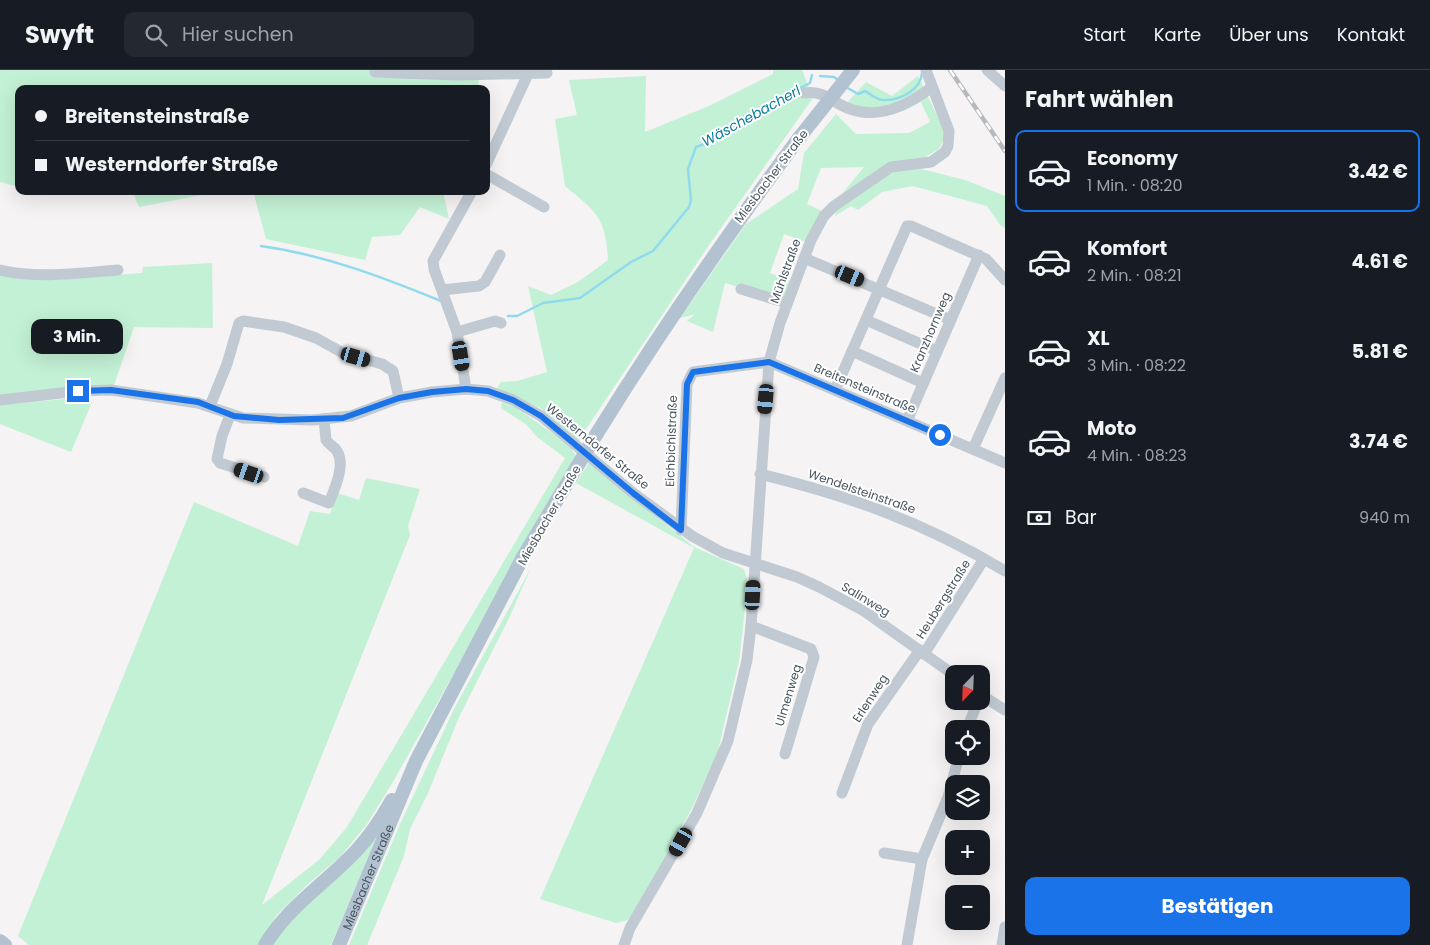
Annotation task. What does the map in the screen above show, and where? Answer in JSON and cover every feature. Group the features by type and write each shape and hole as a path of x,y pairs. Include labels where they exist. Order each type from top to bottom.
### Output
{"main road":[{"name":"Miesbacher Straße","path":"338,945 416,761 523,556 659,334 697,278 799,138 853,70"},
{"path":"265,945 283,919 312,889 356,851 379,822 416,761"},
{"path":"0,941 5,945"}],"street":[{"name":"Mühlstraße","path":"624,945 630,928 697,813 728,741 747,660 751,626 769,362 787,304 804,258 824,216 834,206 891,167 931,162 945,152 948,146 949,131 926,70"},
{"path":"987,70 1005,86"},
{"path":"376,72 458,75 547,74"},
{"path":"490,156 528,74"},
{"path":"804,93 819,92 845,107 880,113 912,102 932,87"},
{"path":"490,176 544,207"},
{"path":"466,389 458,332 433,261 470,195"},
{"path":"835,390 880,289 904,229 911,226 979,255 993,264 1005,280"},
{"path":"442,290 479,286 485,282 500,255"},
{"name":"Kranzhornweg","path":"907,421 979,255"},
{"path":"804,258 950,320"},
{"path":"0,270 19,274 59,275 118,270"},
{"path":"741,289 787,304"},
{"path":"866,320 937,351"},
{"path":"458,332 495,321 501,324"},
{"path":"210,406 227,364 239,323 243,322 284,327 316,338 343,353 382,364 393,371 399,398"},
{"path":"852,352 923,383"},
{"name":"Breitensteinstraße","path":"769,362 1005,463"},
{"name":"Eichbichlstraße","path":"681,530 687,384 693,372 769,362"},
{"path":"973,449 1005,378"},
{"name":"Westerndorfer Straße","path":"0,400 78,391 111,390 210,406 230,415 279,420 351,416 399,398 466,389 496,394 513,400 541,416 633,493 681,530 723,553 755,565"},
{"path":"230,415 222,436 217,459 220,463 264,478"},
{"path":"302,493 329,503 336,482 340,465 338,452 326,440 324,419"},
{"name":"Wendelsteinstraße","path":"760,474 826,490 906,519 984,559 1005,572"},
{"name":"Heubergstraße","path":"922,652 984,559"},
{"name":"Salinweg","path":"755,565 797,577 864,611 945,669"},
{"name":"Ulmenweg","path":"751,626 811,649 814,657 785,754"},
{"name":"Erlenweg","path":"842,793 868,724 922,652"},
{"path":"990,701 1005,710"},
{"path":"907,945 922,859 948,797 957,765"},
{"path":"884,853 922,859"},
{"path":"1002,945 1005,927"}],"green space":[{"path":"0,70 378,70 479,76 478,85 15,85 15,186 0,182"},
{"path":"773,70 802,70 813,98 709,245 572,450 576,456 394,780 367,824 341,856 308,884 277,915 258,945 29,945 18,936 194,502 298,546 310,511 330,514 337,493 359,500 366,478 420,489 408,526 410,535 262,905 320,859 347,827 565,458 536,436 527,425 501,408 502,402 517,408 559,438 565,430 540,408 497,388 501,382 517,381 547,372 528,286 551,295 578,282 608,260 602,225 585,202 565,186 555,119 577,115 569,80 646,76 645,132 709,106 773,74"},
{"path":"918,76 946,134 939,149 909,166 965,180 1005,196 1005,228 1000,225 987,206 913,186 882,192 858,210 851,206 835,216 838,199 864,167 821,168 807,204 822,211 806,242 784,234 770,273 791,281 784,301 725,283 713,332 687,321 695,314 680,318 746,224 798,189 804,153 836,114 856,134 909,133 930,122 920,100 870,110 847,103 866,82 892,96"},
{"path":"134,195 202,195 139,207"},
{"path":"254,195 444,195 449,219 420,207 400,235 372,237 365,260 266,239"},
{"path":"212,263 213,328 134,327 113,388 0,395 0,273 64,279 142,273 143,267"},
{"path":"86,397 92,402 71,452 0,424 0,405"},
{"path":"589,463 694,547 744,569 748,583 739,661 717,755 691,810 644,897 628,920 616,923 540,899 694,548 576,483"},
{"path":"531,568 509,618 460,715 428,793 410,829 404,856 367,945 349,945 400,824 455,707"},
{"path":"380,829 331,945 271,945 277,933"}],"waterway":[{"name":"Wäschebacherl","path":"846,87 858,94 865,91 878,99 896,99 918,85 922,73"},
{"name":"Wäschebacherl","path":"508,316 517,316 543,303 580,298 631,262 653,251 689,207 691,200 688,169 696,147 710,142 716,135 730,129 746,115 810,83 812,75"},
{"name":"Wäschebacherl","path":"820,76 834,77 838,80"},
{"path":"261,246 331,261 375,275 441,301"}],"railway":[{"path":"950,70 1005,151"}],"route":[{"path":"78,391 111,390 198,402 230,415 243,418 313,420 343,418 399,398 432,392 466,389 488,391 513,400 541,416 633,493 681,530 687,384 693,372 769,362 940,435"}]}
